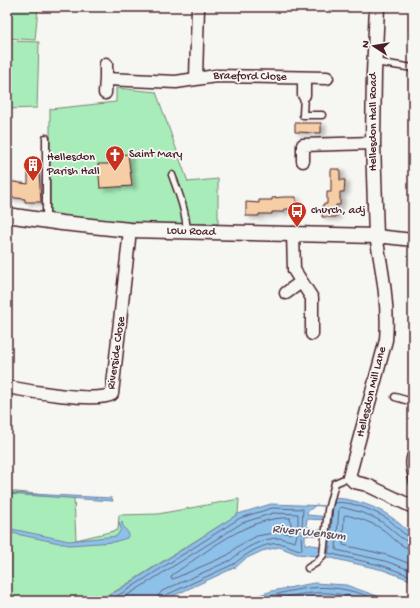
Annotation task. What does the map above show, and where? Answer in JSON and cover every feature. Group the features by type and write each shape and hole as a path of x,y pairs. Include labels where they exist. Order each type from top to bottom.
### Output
{"street":[{"name":"Braeford Close","path":"196,78 198,7"},
{"name":"Hellesdon Hall Road","path":"376,236 373,143 374,62 377,7"},
{"path":"105,93 106,64"},
{"name":"Braeford Close","path":"106,79 176,82 216,76 327,78"},
{"name":"Braeford Close","path":"304,78 304,95"},
{"path":"303,161 303,145 373,143"},
{"name":"Low Road","path":"7,215 46,221 130,230 376,236"},
{"name":"Riverside Close","path":"7,387 63,395 106,398 112,394 130,230"},
{"path":"293,233 294,270 312,298 312,334"},
{"path":"376,236 413,240"},
{"name":"Hellesdon Mill Lane","path":"349,477 386,340 388,321 385,291 376,236"},
{"path":"286,293 301,282"},
{"path":"349,477 354,482 367,485 413,507"}],"lane":[{"path":"374,62 413,68"},
{"path":"304,95 303,115 322,115"},
{"path":"46,138 46,221"},
{"path":"172,175 183,205 186,217 187,232"},
{"path":"395,397 413,402"},
{"path":"413,451 411,454 409,468 413,483"},
{"path":"308,568 316,563 323,555 331,496 335,483 349,477"}],"green space":[{"path":"7,7 38,7 35,40 7,38"},
{"path":"7,41 39,42 37,108 7,109"},
{"path":"116,88 156,92 188,182 218,179 218,224 134,222 50,215 50,109 116,102"},
{"path":"7,491 74,498 76,540 118,530 119,515 158,514 239,499 238,514 111,594 90,601 7,601"}],"water":[{"path":"7,494 112,498 113,501"},
{"name":"River Wensum","path":"332,498 347,499 363,503 385,513 413,534 413,581 383,570 327,557 297,554 279,547 262,551 245,559 236,567 162,601 90,601 111,594 122,588 238,514 271,504 315,506 307,512 307,515 329,517 330,507 322,506 327,506","holes":["307,519 328,520 328,531 312,529 306,526","311,535 327,537 326,547 305,544 305,536"]},
{"path":"122,522 129,534 127,538 114,542 69,545 7,532 7,528 69,541 117,536 121,529 119,523"},
{"path":"314,583 346,585 391,601 241,601 272,591"}],"building":[{"path":"295,123 321,123 321,133 295,132"},
{"name":"Saint Mary","path":"128,154 132,186 100,188 98,164 109,164 108,156"},
{"path":"331,169 340,169 340,180 345,180 344,192 340,192 340,205 336,205 336,217 322,217 323,204 327,204 327,192 331,192"},
{"path":"28,172 39,172 41,202 25,202 25,199 7,197 7,181 28,184"},
{"path":"296,197 296,209 284,209 284,212 259,214 259,216 246,216 246,202 259,203 259,200 272,200 272,198"}],"place":[{"name":"Saint Mary","path":"115,172"},
{"name":"Hellesdon Parish Hall","path":"33,182"},
{"name":"church, adj","path":"297,228"}]}
